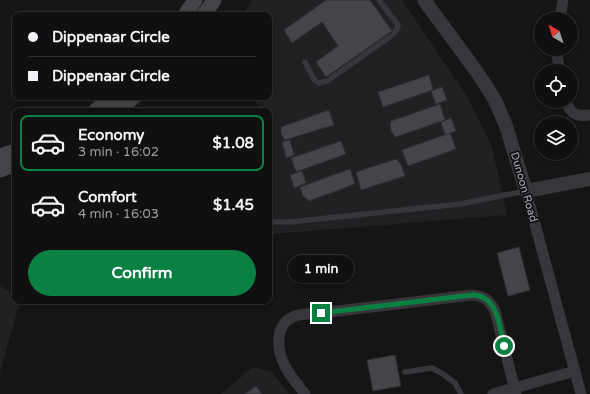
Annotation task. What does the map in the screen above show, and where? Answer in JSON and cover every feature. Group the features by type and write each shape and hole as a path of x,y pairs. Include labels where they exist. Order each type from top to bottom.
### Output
{"main road":[{"path":"186,12 195,0"},
{"path":"206,12 214,0"},
{"path":"99,108 108,100"},
{"path":"121,108 130,100"},
{"path":"0,156 12,152"},
{"path":"0,170 12,166"}],"street":[{"name":"Dunoon Road","path":"424,0 477,72 495,100 506,126 526,191 581,394"},
{"path":"561,12 563,0"},
{"path":"568,108 573,113 578,115 590,114"},
{"path":"526,191 590,179"},
{"path":"305,394 290,374 281,356 279,332 286,320 297,315 472,295 486,298 495,311 515,391"},
{"path":"493,394 515,391 575,372"}],"lane":[{"path":"305,62 314,80 319,83 327,81 394,34 398,25 378,0"},
{"path":"272,222 290,222 460,204 526,191"},
{"path":"405,372 432,368 455,383 461,394"}],"shaded area":[{"path":"252,0 402,0 467,96 492,147 507,215 273,234 272,108 260,108 255,100 272,100 272,12 245,12"},
{"path":"0,286 12,292 12,304 19,304 0,373"},
{"path":"253,367 272,372 289,394 221,394"}],"building":[{"path":"326,0 370,0 392,31 326,77 316,62 338,46 322,22 292,43 284,30"},
{"path":"429,75 433,89 383,107 378,92"},
{"path":"442,87 447,100 436,104 431,91"},
{"path":"440,104 445,120 395,137 391,131 391,121"},
{"path":"329,110 334,125 285,140 281,134 281,127"},
{"path":"451,118 456,131 445,135 441,122"},
{"path":"450,133 456,149 408,166 402,150"},
{"path":"290,140 294,155 286,158 282,142"},
{"path":"341,141 346,154 296,172 291,158"},
{"path":"396,159 402,167 405,176 361,190 356,172"},
{"path":"350,169 355,184 309,201 303,196 300,187"},
{"path":"302,171 306,183 294,188 290,175"},
{"path":"519,247 530,290 508,296 497,253"},
{"path":"395,355 401,386 373,391 367,360"},
{"path":"256,386 262,394 245,394"}],"route":[{"path":"321,313 472,295 479,296 486,298 495,311 504,346"}]}
